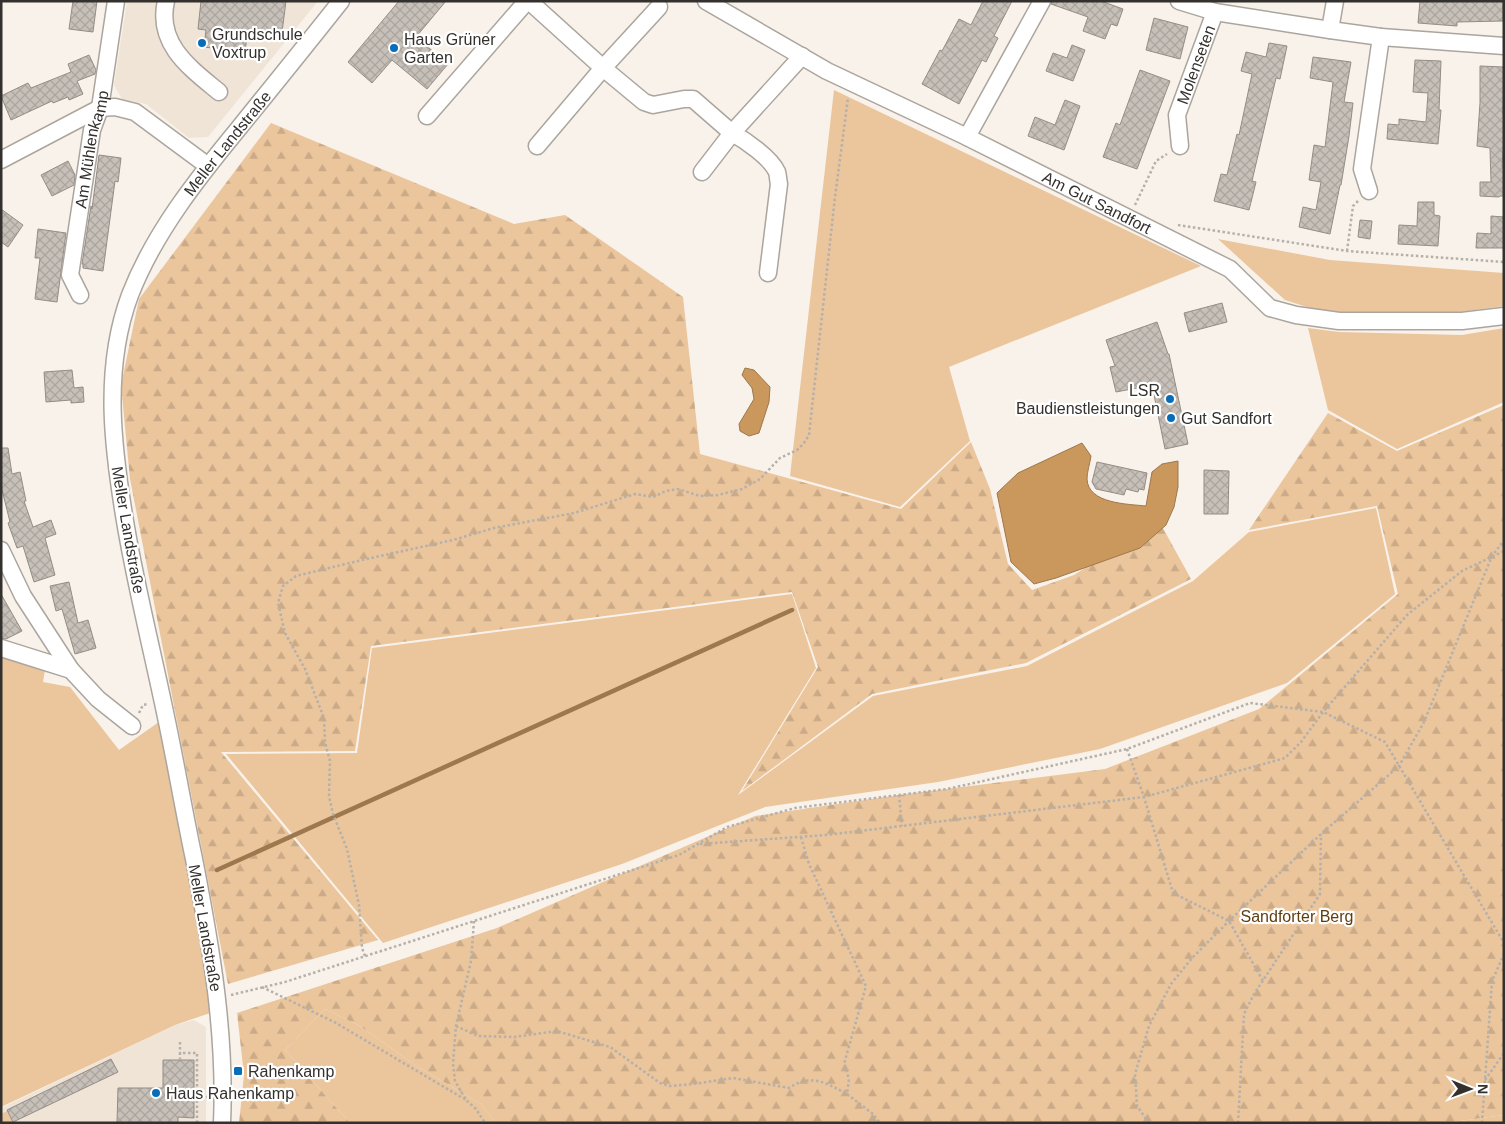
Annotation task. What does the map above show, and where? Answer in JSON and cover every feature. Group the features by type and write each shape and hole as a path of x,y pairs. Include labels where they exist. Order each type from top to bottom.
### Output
{"street":[{"name":"Am Mühlenkamp","path":"80,296 70,275 92,130 100,108 116,1"},
{"path":"166,1 166,34 173,47 188,66 219,92"},
{"name":"Meller Landstraße","path":"222,1123 223,1098 219,1010 207,929 162,700 133,568 116,472 112,396 117,339 130,295 150,252 177,210 208,166 341,1"},
{"path":"427,116 528,1 644,102 653,106 693,100 732,134 747,141 773,165 778,173 779,184 768,273"},
{"name":"Am Gut Sandfort","path":"706,1 827,71 967,137 1230,269 1270,308 1296,315 1339,321 1462,322 1504,316"},
{"path":"967,137 1042,1"},
{"name":"Molenseten","path":"1179,1 1215,12 1330,30 1381,37 1504,46"},
{"path":"1330,30 1335,1"},
{"path":"537,146 603,68 659,7"},
{"name":"Molenseten","path":"1180,146 1177,115 1215,12"},
{"path":"1370,191 1362,169 1381,37"},
{"path":"702,172 732,134 802,56"},
{"path":"1,160 100,108 115,107 136,112 208,166"},
{"path":"1,550 24,596 70,670 98,699 132,726"},
{"path":"1,648 70,670"}],"path":[{"path":"366,956 362,948 359,905 347,849 333,814 329,796 330,761 325,742 324,718 305,669 285,633 278,603 283,586 296,576 453,540 494,528 574,513 635,494 653,497 666,491 678,489 700,496 718,495 742,489 760,479 780,458 797,450 804,444 809,435 851,82"},
{"path":"1129,217 1156,161 1180,146"},
{"path":"1347,252 1353,206 1370,191"},
{"path":"1176,225 1347,252 1504,262"},
{"path":"1149,1123 1137,1106 1135,1074 1149,1026 1172,984 1192,958 1229,921 1321,834 1399,766 1424,722 1492,556 1504,540"},
{"path":"698,844 801,837 1144,797 1285,758 1301,742 1323,712 1407,615 1462,571 1504,551"},
{"path":"132,726 143,705 162,700"},
{"path":"227,996 285,982 679,855 727,827 795,808 947,789 1127,749 1250,703 1323,712 1385,742 1504,943"},
{"path":"1127,749 1144,797 1173,893 1229,921 1262,981"},
{"path":"899,795 902,826"},
{"path":"1238,1123 1244,1014 1262,981 1320,894 1321,834"},
{"path":"801,837 809,864 866,986 844,1064 849,1079 847,1094"},
{"path":"466,1100 455,1080 454,1063 456,1026 471,961 474,921"},
{"path":"1482,1123 1492,981 1504,954"},
{"path":"262,987 336,1024 466,1100 476,1109 485,1123"},
{"path":"456,1026 478,1036 514,1037 557,1031 610,1048 660,1083 670,1086 733,1078 789,1088 795,1083 814,1079 847,1094 873,1114 880,1123"},
{"path":"180,1042 180,1060"},
{"path":"180,1053 197,1053 196,1123"},
{"path":"1484,1082 1504,1053"},
{"path":"197,1097 223,1098"}],"shaded area":[{"name":"Grundschule Voxtrup","path":"127,1 318,1 208,137 189,138 146,104 122,99 114,85"},
{"path":"745,368 754,370 770,387 769,402 759,433 749,436 740,431 739,424 754,399 752,388 742,375"},
{"path":"1082,443 1091,456 1087,476 1089,487 1101,498 1120,503 1146,506 1152,472 1162,464 1178,461 1178,487 1174,507 1166,525 1140,548 1034,584 1011,562 997,493 1018,473"},
{"path":"194,1020 206,1027 206,1123 1,1123 1,1108 175,1025"}],"green space":[{"path":"834,90 1201,266 949,367 970,441 900,507 790,476"},
{"path":"271,123 514,224 565,215 683,297 700,454 901,509 971,442 990,489 1008,564 1032,590 1074,575 1159,521 1191,579 1026,663 872,694 742,791 818,667 792,592 371,646 355,751 221,752 378,940 228,984 130,479 121,385 139,299"},
{"path":"1218,239 1330,260 1504,273 1504,306 1460,312 1340,314 1310,308 1285,300"},
{"path":"1308,328 1339,332 1462,335 1504,328 1504,402 1397,449 1328,410"},
{"name":"Sandforter Berg","path":"1504,405 1504,1115 1445,1123 496,1123 481,1104 415,1065 360,1026 325,1009 285,1050 350,1123 239,1123 244,1075 237,1013 497,928 755,816 899,795 1105,769 1259,709 1398,594 1377,506 1249,530 1328,413 1397,451"},
{"path":"1376,508 1395,594 1287,683 1100,749 938,782 765,807 622,864 383,943 226,754 357,753 372,648 792,594 816,668 738,795 873,696 1027,666 1193,581 1249,532"},
{"path":"1,653 45,670 43,682 70,687 119,750 166,717 219,1010 175,1025 1,1107"},
{"path":"325,1009 360,1026 415,1065 481,1104 496,1123 350,1123 285,1050"},
{"path":"7,1111 13,1122 1,1123 1,1114"},
{"path":"1504,1115 1504,1123 1445,1123"}],"building":[{"path":"73,1 97,1 93,32 69,29"},
{"path":"201,1 286,1 281,40 247,36 245,52 204,47 206,30 198,29"},
{"name":"Haus Grüner Garten","path":"399,1 446,1 416,37 448,64 427,89 392,60 372,83 348,62"},
{"path":"983,1 1012,1 994,36 998,38 986,62 982,60 959,104 922,84 959,19 971,25"},
{"path":"1052,1 1101,1 1123,9 1117,26 1111,24 1105,39 1083,31 1088,17 1051,4"},
{"path":"1420,1 1503,1 1503,21 1457,22 1457,26 1418,23"},
{"path":"1154,18 1188,27 1180,59 1146,50"},
{"path":"1269,43 1287,46 1280,79 1276,78 1252,181 1256,182 1249,210 1214,201 1221,174 1227,175 1237,134 1239,135 1252,74 1241,71 1246,52 1266,57"},
{"path":"1072,45 1085,50 1073,81 1046,71 1053,53 1067,58"},
{"path":"89,55 96,70 95,74 77,81 83,94 69,100 68,97 53,103 52,101 11,120 1,96 28,83 31,88 71,72 68,64"},
{"path":"1313,57 1351,62 1344,102 1353,103 1349,136 1330,234 1299,227 1303,207 1316,210 1321,182 1309,180 1314,145 1325,147 1333,82 1310,78"},
{"path":"1415,60 1441,61 1439,110 1441,110 1438,144 1387,139 1388,124 1399,125 1399,119 1426,122 1428,93 1413,92"},
{"path":"1480,66 1504,67 1502,167 1504,167 1504,196 1499,197 1480,196 1480,182 1491,182 1490,148 1477,146"},
{"path":"1140,70 1170,81 1137,169 1103,157 1116,123 1120,125"},
{"path":"1065,100 1080,106 1064,150 1028,136 1035,117 1055,125"},
{"path":"99,155 121,158 118,182 115,181 103,271 83,268 82,264"},
{"path":"68,161 75,175 74,185 52,196 41,175"},
{"path":"1418,202 1434,202 1434,215 1440,216 1438,246 1398,244 1399,225 1417,226"},
{"path":"1,209 23,225 8,247 1,242"},
{"path":"1491,216 1504,217 1504,248 1476,248 1477,233 1491,234"},
{"path":"1360,220 1372,221 1370,239 1358,237"},
{"path":"38,229 66,233 57,302 35,299 40,258 35,258"},
{"path":"1222,303 1227,322 1189,332 1184,313"},
{"name":"Gut Sandfort","path":"1157,322 1169,354 1188,444 1165,449 1152,385 1116,392 1110,367 1115,366 1106,340"},
{"path":"72,370 74,388 83,387 84,402 71,403 71,400 46,402 44,372"},
{"path":"1,448 8,448 12,474 20,472 26,501 24,501 33,527 51,520 56,534 45,538 55,575 34,582 23,546 17,548 8,523 10,522 1,486"},
{"path":"1097,462 1147,473 1144,490 1139,489 1138,492 1126,489 1124,495 1096,489 1092,482"},
{"path":"1204,470 1229,471 1228,514 1204,514"},
{"path":"69,582 78,623 88,620 96,648 75,654 62,609 56,611 50,586"},
{"path":"1,594 22,631 6,639 1,638"},
{"path":"111,1059 118,1072 13,1122 7,1110"},
{"name":"Haus Rahenkamp","path":"163,1060 194,1060 194,1118 178,1117 178,1123 117,1123 118,1088 163,1088"}],"waterway":[{"path":"217,870 792,610"}],"place":[{"name":"Grundschule Voxtrup","path":"202,43"},
{"name":"Haus Grüner Garten","path":"394,48"},
{"name":"LSR Baudienstleistungen","path":"1170,399"},
{"name":"Gut Sandfort","path":"1171,418"},
{"name":"Rahenkamp","path":"238,1071"},
{"name":"Haus Rahenkamp","path":"156,1093"}]}
